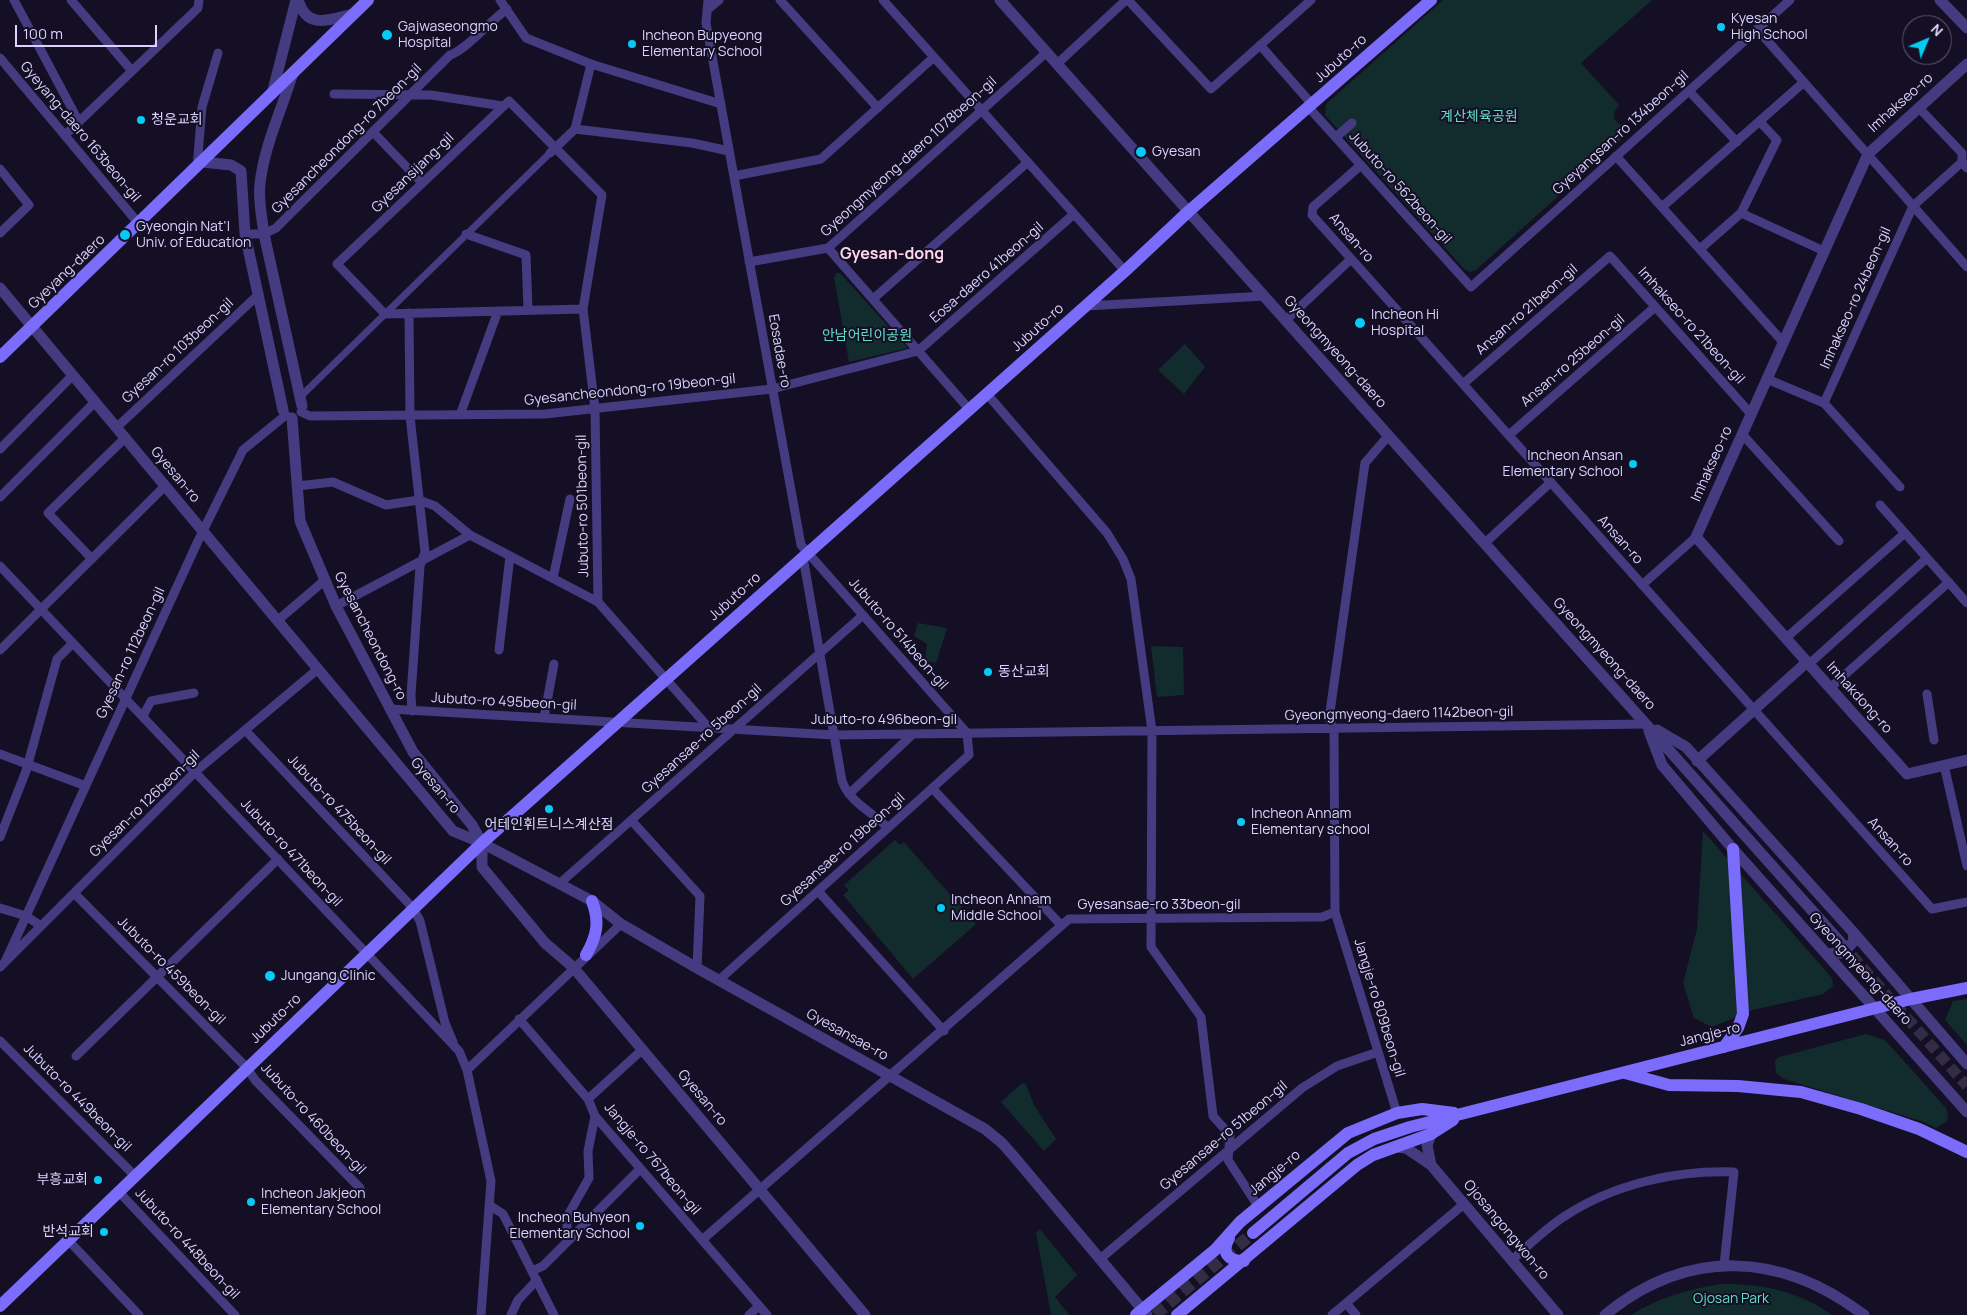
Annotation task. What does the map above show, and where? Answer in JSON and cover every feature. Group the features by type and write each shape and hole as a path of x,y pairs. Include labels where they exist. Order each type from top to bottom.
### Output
{"main road":[{"name":"Gyeyang-daero","path":"0,357 368,0"},
{"name":"Jubuto-ro","path":"0,1306 482,842 1086,306 1189,211 1431,0"},
{"path":"1724,1047 1738,1028 1743,1014 1733,850"},
{"path":"586,955 594,940 597,928 597,914 592,901"},
{"name":"Jangje-ro","path":"1253,1233 1348,1153 1374,1139 1410,1126 1911,999 1967,988"},
{"path":"1623,1073 1669,1085 1738,1086 1801,1092 1861,1109 1919,1129 1967,1152"},
{"name":"Jangje-ro","path":"1141,1313 1215,1250 1240,1222 1258,1206 1348,1133 1397,1113 1422,1109 1461,1114"},
{"name":"Jangje-ro","path":"1177,1315 1357,1165 1373,1155 1392,1147 1431,1134 1461,1114"},
{"path":"1240,1222 1224,1247 1229,1258 1244,1261"}],"street":[{"path":"14,0 79,122"},
{"path":"71,0 132,71"},
{"path":"65,135 198,8 198,0"},
{"path":"297,0 302,12 310,20 321,21 354,14"},
{"path":"272,94 297,0"},
{"path":"500,0 526,38 591,64 721,104"},
{"name":"Eosadae-ro","path":"708,0 706,23 800,544 805,555"},
{"path":"707,10 719,0"},
{"path":"780,0 878,108"},
{"path":"883,0 1125,271"},
{"name":"Gyeongmyeong-daero","path":"1000,0 1841,943"},
{"path":"1057,64 1124,1 1211,89 1311,0"},
{"name":"Gyeyangsan-ro 134beon-gil","path":"1471,287 1790,0"},
{"path":"1940,0 1967,28"},
{"name":"Gyesancheondong-ro 7beon-gil","path":"264,234 276,228 450,55 460,52 489,22 507,9"},
{"path":"1757,29 1967,267"},
{"name":"Jubuto-ro 562beon-gil","path":"1260,45 1310,102 1311,110 1471,287"},
{"name":"Gyeongmyeong-daero 1078beon-gil","path":"749,262 828,248 1047,52"},
{"path":"200,164 202,106 218,53"},
{"path":"734,176 822,159 934,57"},
{"name":"Gyeyang-daero 163beon-gil","path":"0,58 139,224"},
{"path":"294,410 385,314 575,129 591,64"},
{"name":"Imhakseo-ro","path":"1696,537 1868,154 1967,64"},
{"name":"Gyesancheondong-ro","path":"294,73 270,141 260,184 264,234 294,410 300,521 336,606 413,752 472,825 482,842"},
{"path":"1662,207 1804,82"},
{"path":"1689,91 1737,142"},
{"path":"334,94 454,97 503,106 509,101 553,150"},
{"name":"Gyesansijang-gil","path":"385,314 337,264 503,106"},
{"path":"1913,206 1965,165 1962,153 1919,108"},
{"path":"1700,249 1741,212 1777,140 1760,122"},
{"path":"1336,137 1352,123"},
{"path":"575,129 692,143 729,151"},
{"path":"373,132 422,183"},
{"name":"Jubuto-ro 501beon-gil","path":"553,150 602,195 583,309 595,409 598,602"},
{"path":"1616,156 1783,342"},
{"path":"873,300 1028,162"},
{"name":"Gyesancheondong-ro","path":"200,164 231,165 241,171 245,234 258,295 294,410"},
{"name":"Ansan-ro","path":"1361,165 1313,207 1312,215 1932,909 1967,902"},
{"path":"0,168 29,205 0,233"},
{"name":"Imhakseo-ro 24beon-gil","path":"1824,402 1913,206"},
{"path":"1741,212 1824,251"},
{"name":"Eosa-daero 41beon-gil","path":"772,389 918,351 1074,214"},
{"path":"245,234 264,234"},
{"path":"466,234 526,256 528,310"},
{"path":"828,248 970,409"},
{"name":"Imhakseo-ro 21beon-gil","path":"1610,256 1751,414"},
{"name":"Ansan-ro 21beon-gil","path":"1463,384 1610,256"},
{"path":"1286,320 1351,259"},
{"name":"Gyesan-ro","path":"0,288 453,832 482,842 482,867 546,943 573,967 865,1315"},
{"name":"Gyesan-ro 103beon-gil","path":"116,428 258,295"},
{"path":"1086,306 1264,296"},
{"name":"Ansan-ro 25beon-gil","path":"1509,435 1655,307"},
{"path":"385,314 583,309"},
{"path":"460,415 498,311"},
{"path":"409,314 410,416 425,552 422,560 411,695 412,711"},
{"path":"0,449 73,376"},
{"path":"1767,379 1824,402 1900,487"},
{"name":"Gyesancheondong-ro 19beon-gil","path":"294,410 310,416 545,414 772,389"},
{"path":"987,394 1107,533 1123,559 1131,579 1152,731 1151,947 1200,1017 1213,1116 1230,1135 1228,1160 1258,1206"},
{"path":"0,496 95,402"},
{"name":"Gyesan-ro 112beon-gil","path":"2,965 202,531 243,450 294,410"},
{"path":"1742,434 1839,541"},
{"name":"Jangje-ro 809beon-gil","path":"1389,435 1365,463 1329,719 1334,729 1335,912 1397,1113"},
{"path":"92,559 48,512 125,438"},
{"path":"298,486 334,482 386,505 419,500 435,506 470,535 598,602 709,728"},
{"path":"1485,543 1551,482"},
{"path":"0,650 165,486"},
{"path":"553,578 570,499"},
{"path":"1880,506 1967,603"},
{"path":"1786,638 1905,533"},
{"path":"336,606 470,535"},
{"path":"1642,585 1696,537 1808,663 1927,558"},
{"path":"805,555 819,654 842,781 849,794 888,828"},
{"name":"Jubuto-ro 514beon-gil","path":"805,555 863,615 967,734"},
{"path":"499,650 510,556"},
{"name":"Jubuto-ro 471beon-gil","path":"0,566 454,1046"},
{"path":"277,621 325,580"},
{"path":"1830,688 1948,582"},
{"name":"Gyesansae-ro 5beon-gil","path":"559,884 863,615"},
{"path":"0,837 26,764 57,659 73,643"},
{"name":"Imhakdong-ro","path":"1697,761 1808,663 1907,774 1967,760"},
{"path":"544,718 554,664"},
{"name":"Gyesan-ro 126beon-gil","path":"2,965 196,772 318,670"},
{"path":"143,716 151,701 194,694"},
{"path":"1927,694 1934,740"},
{"name":"Jubuto-ro 495beon-gil","path":"390,709 617,722"},
{"name":"Jubuto-ro 496beon-gil","path":"617,722 834,735 1152,731"},
{"name":"Gyeongmyeong-daero","path":"1646,724 1686,747 1853,932 1967,1064"},
{"name":"Gyeongmyeong-daero","path":"1646,724 1662,765 1733,850 1967,1112"},
{"name":"Gyeongmyeong-daero 1142beon-gil","path":"1152,731 1646,724"},
{"name":"Jubuto-ro 475beon-gil","path":"245,730 413,908"},
{"path":"849,794 913,734"},
{"name":"Gyesansae-ro 19beon-gil","path":"719,980 969,756 967,734"},
{"path":"0,754 86,786"},
{"path":"1944,765 1967,866"},
{"path":"932,788 1061,925"},
{"path":"631,820 700,896 697,968"},
{"name":"Gyesansae-ro","path":"482,842 592,901 621,924 985,1129 1002,1143 1100,1259 1141,1313"},
{"path":"76,1056 278,858"},
{"path":"818,891 944,1031"},
{"name":"Jubuto-ro 459beon-gil","path":"74,893 247,1068"},
{"path":"0,908 26,916 41,926"},
{"path":"413,908 420,921 445,1023 454,1046 467,1070 490,1181 480,1315"},
{"name":"Gyesansae-ro 33beon-gil","path":"702,1240 944,1031 1061,925 1069,920 1322,917 1335,912"},
{"path":"467,1070 573,967 621,924"},
{"path":"1827,954 1843,953 1850,948 1854,941 1853,932"},
{"name":"Jangje-ro 767beon-gil","path":"519,1019 588,1099 595,1116 767,1315"},
{"name":"Jubuto-ro 449beon-gil","path":"0,1041 135,1176"},
{"path":"588,1099 642,1050"},
{"name":"Gyesansae-ro 51beon-gil","path":"1100,1259 1319,1076 1338,1066 1378,1052"},
{"name":"Jubuto-ro 460beon-gil","path":"247,1068 255,1080 360,1188"},
{"path":"567,1242 568,1217 589,1178 588,1151 595,1116"},
{"path":"1431,1134 1428,1145 1431,1165"},
{"name":"Ojosangongwon-ro","path":"1392,1147 1406,1148 1431,1165 1558,1315"},
{"path":"532,1271 543,1266 640,1169"},
{"path":"1512,1260 1564,1216 1623,1188 1678,1174 1710,1171 1734,1172 1724,1265"},
{"name":"Jubuto-ro 448beon-gil","path":"119,1192 235,1315"},
{"path":"1332,1315 1464,1204"},
{"path":"489,1205 503,1214 554,1315"},
{"path":"68,1240 139,1315"},
{"path":"1606,1315 1620,1303 1652,1284 1671,1276 1724,1265 1751,1266 1807,1280 1836,1295 1864,1315"},
{"path":"511,1315 518,1300 537,1280"},
{"path":"1346,1303 1356,1315"},
{"path":"750,1315 759,1306"}],"green space":[{"name":"계산체육공원","path":"1443,0 1652,0 1581,63 1619,105 1614,117 1617,122 1624,126 1624,137 1476,270 1470,272 1465,270 1325,115 1326,104"},
{"name":"안남어린이공원","path":"837,273 840,273 908,348 849,362 834,277"},
{"path":"1185,344 1205,367 1184,394 1158,370"},
{"path":"918,623 947,628 936,663 925,661 927,644 914,636"},
{"path":"1151,646 1183,647 1184,695 1157,697"},
{"path":"1703,831 1832,978 1833,986 1823,994 1753,1010 1712,1027 1694,1018 1683,983 1697,929"},
{"path":"895,840 900,845 904,842 976,924 913,979 843,895 849,890 844,885"},
{"path":"1967,999 1967,1045 1945,1020 1953,1001"},
{"path":"1866,1034 1885,1040 1946,1108 1947,1121 1936,1128 1921,1121 1784,1079 1776,1073 1775,1061 1779,1057"},
{"path":"1022,1083 1026,1084 1034,1105 1056,1139 1044,1151 1001,1102"},
{"path":"1040,1229 1077,1275 1055,1297 1069,1315 1051,1315 1036,1233"},
{"name":"Ojosan Park","path":"1720,1284 1749,1285 1779,1290 1806,1300 1832,1315 1631,1315 1652,1303 1674,1295"}],"tunnel":[{"path":"1841,943 1967,1086"},
{"path":"1155,1315 1253,1233"}],"place":[{"name":"Kyesan High School","path":"1721,27"},
{"name":"Gajwaseongmo Hospital","path":"387,35"},
{"name":"Incheon Bupyeong Elementary School","path":"632,44"},
{"name":"청운교회","path":"141,120"},
{"name":"Gyesan","path":"1141,152"},
{"name":"Gyeongin Nat'l Univ. of Education","path":"125,235"},
{"name":"Incheon Hi Hospital","path":"1360,323"},
{"name":"Incheon Ansan Elementary School","path":"1633,464"},
{"name":"동산교회","path":"988,672"},
{"name":"어테인휘트니스계산점","path":"549,809"},
{"name":"Incheon Annam Elementary school","path":"1241,822"},
{"name":"Incheon Annam Middle School","path":"941,908"},
{"name":"Jungang Clinic","path":"270,976"},
{"name":"부흥교회","path":"98,1180"},
{"name":"Incheon Jakjeon Elementary School","path":"251,1202"},
{"name":"Incheon Buhyeon Elementary School","path":"640,1226"},
{"name":"반석교회","path":"104,1232"}],"district":[{"name":"Gyesan-dong","path":"892,255"}]}
